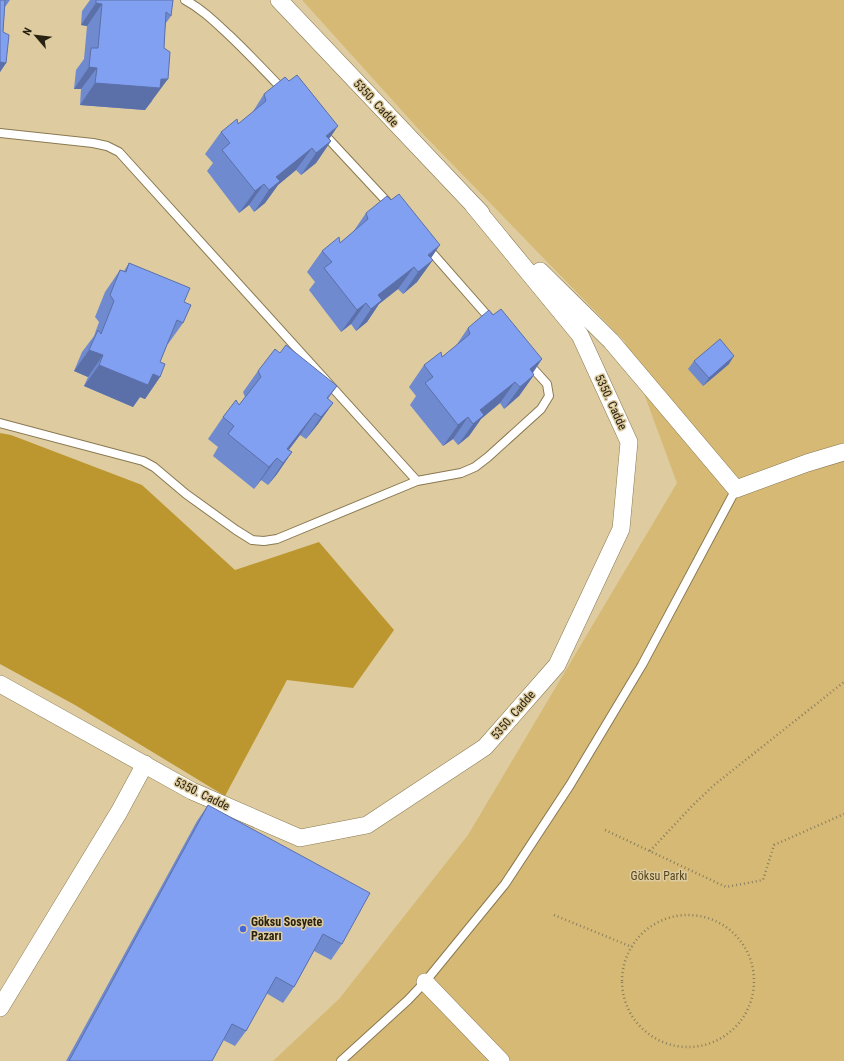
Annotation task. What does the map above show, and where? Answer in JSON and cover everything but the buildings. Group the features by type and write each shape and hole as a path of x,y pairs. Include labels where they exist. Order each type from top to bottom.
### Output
{"street":[{"name":"5350. Cadde","path":"279,0 473,206 611,341 736,489"},
{"name":"5350. Cadde","path":"0,684 192,791 300,838 367,826 485,747 557,664 621,529 629,442 580,335 473,206"},
{"path":"736,489 807,463 844,452"},
{"path":"0,1008 119,812 145,764"},
{"path":"425,982 501,1061"}],"lane":[{"path":"185,0 196,6 213,20 252,56 289,96"},
{"path":"315,124 394,209"},
{"path":"0,133 93,143 107,146 119,152 417,481"},
{"path":"420,238 496,326"},
{"path":"0,423 143,461 154,467 186,494 236,530 252,540 264,541 277,539 417,481 461,473 475,467 541,410 549,396 547,384 522,355"},
{"path":"341,1061 408,1000 425,982 505,884 570,785 642,665 736,489"}],"path":[{"path":"650,851 714,785 844,682"},
{"path":"605,830 726,887 763,880 774,844 844,814"},
{"path":"554,915 632,947"},
{"path":"690,915 707,917 722,924 739,939 746,949 752,964 755,982 752,999 745,1015 734,1028 721,1039 705,1045 687,1047 670,1045 654,1038 641,1027 631,1013 624,997 622,980 625,963 632,947 642,934 656,923 672,917 690,915"}],"green space":[{"name":"Göksu Parkı","path":"302,0 844,0 844,1061 273,1061 339,999 468,835 677,483 625,342 423,134"}],"shaded area":[{"path":"0,433 11,435 142,485 235,570 319,542 394,630 353,688 287,680 225,796 75,705 0,664"}],"place":[{"name":"Göksu Sosyete Pazarı","path":"243,929"}]}
